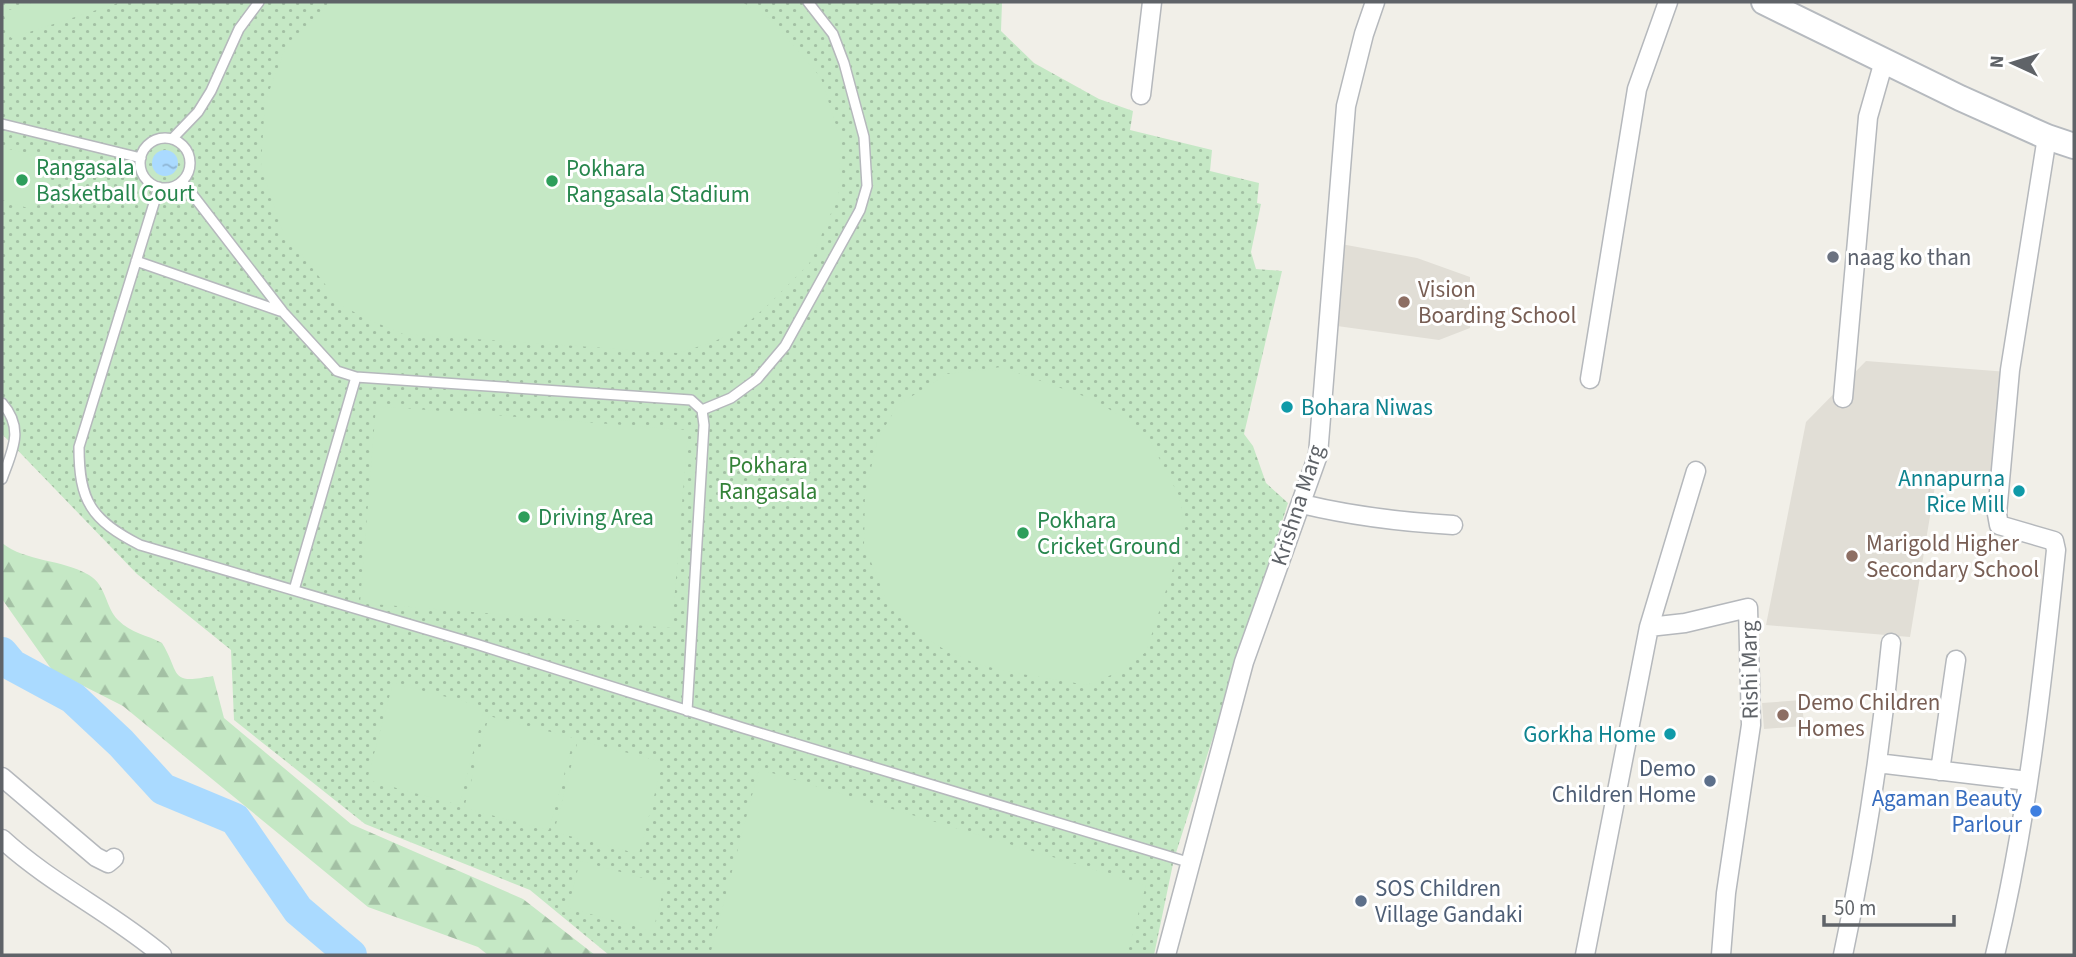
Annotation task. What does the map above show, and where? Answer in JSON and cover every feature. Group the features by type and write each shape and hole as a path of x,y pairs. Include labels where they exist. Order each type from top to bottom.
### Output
{"main road":[{"path":"1764,2 1960,98 2047,137 2074,146"}],"street":[{"path":"1141,95 1152,2"},
{"name":"Krishna Marg","path":"1166,955 1244,662 1318,455 1346,106 1375,2"},
{"path":"1590,379 1637,89 1668,2"},
{"path":"1843,398 1868,117 1884,61"},
{"path":"1995,955 2007,907 2028,781 2045,659 2056,545 2054,541 1999,525 1998,500 2010,370 2047,137"},
{"path":"1585,955 1649,627 1696,471"},
{"path":"1302,505 1392,521 1453,525"},
{"name":"Rishi Marg","path":"1649,627 1685,623 1748,608 1751,725 1726,893 1721,955"},
{"path":"1843,955 1877,763 1891,643"},
{"path":"1940,771 1956,660"},
{"path":"1877,763 2028,781"},
{"path":"2,777 103,862 108,863 114,858"},
{"path":"2,839 62,886 135,933 162,955"}],"lane":[{"path":"173,139 198,112 211,91 239,29 258,2"},
{"path":"702,410 731,398 757,379 785,346 860,210 867,186 864,137 844,63 833,34 808,2"},
{"path":"2,124 141,158"},
{"path":"164,138 173,139 185,148 188,170 182,181 173,187 159,187 145,178 141,171 141,158 150,143 164,138"},
{"path":"182,181 283,312 337,371 356,377 691,400 702,410 704,425 687,711"},
{"path":"159,187 79,447 79,477 87,500 105,524 139,545 1191,863"},
{"path":"136,261 283,312"},
{"path":"294,590 356,377"},
{"path":"2,403 14,423 16,442 2,479"}],"shaded area":[{"name":"Vision Boarding School","path":"1341,244 1417,258 1470,277 1470,328 1439,340 1337,326"},
{"name":"Marigold Higher Secondary School","path":"1866,361 2008,372 1994,486 1936,480 1910,637 1766,625 1806,422"},
{"name":"Demo Children Homes","path":"1802,700 1804,726 1764,729 1762,703"}],"green space":[{"name":"Pokhara Rangasala","path":"2,2 1002,2 1001,31 1034,63 1099,99 1133,111 1130,130 1212,150 1210,171 1259,183 1257,203 1261,204 1251,252 1256,269 1282,271 1244,434 1253,446 1266,483 1288,503 1174,859 1154,955 609,955 530,890 365,824 234,720 231,650 137,574 2,434"},
{"path":"34,2 121,2 11,38 3,12"},
{"name":"Pokhara Rangasala Stadium","path":"331,2 742,2 771,19 821,78 841,141 838,197 809,264 742,328 713,342 678,353 403,334 342,306 282,229 261,166 265,102 287,44"},
{"name":"Rangasala Basketball Court","path":"2,147 48,160 34,210 2,200"},
{"name":"Pokhara Cricket Ground","path":"1001,367 1092,399 1134,424 1147,435 1179,496 1184,522 1179,550 1146,652 1116,673 1087,685 1005,671 974,663 945,650 928,639 885,596 864,545 865,495 878,438 898,405 947,374"},
{"name":"Driving Area","path":"376,406 688,430 672,628 360,603"},
{"path":"2,543 22,554 89,575 103,591 118,620 134,631 162,643 182,678 213,676 224,718 351,824 523,899 595,955 488,955 478,947 368,907 123,706 52,670 2,599"},
{"path":"393,683 485,707 459,805 367,780"},
{"path":"489,716 574,738 549,830 464,808"},
{"path":"578,740 663,762 639,854 554,832"},
{"path":"759,769 1146,885 1127,955 710,955"},
{"path":"580,861 665,884 653,931 568,908"}],"water":[{"path":"165,150 174,154 178,163 174,172 165,176 156,172 152,163 156,154"}],"waterway":[{"path":"2,653 12,665 73,698 121,743 163,789 235,819 298,910 351,955"}],"place":[{"name":"Rangasala Basketball Court","path":"22,180"},
{"name":"Pokhara Rangasala Stadium","path":"552,181"},
{"name":"naag ko than","path":"1833,257"},
{"name":"Vision Boarding School","path":"1404,302"},
{"name":"Bohara Niwas","path":"1287,407"},
{"name":"Annapurna Rice Mill","path":"2019,491"},
{"name":"Driving Area","path":"524,517"},
{"name":"Pokhara Cricket Ground","path":"1023,533"},
{"name":"Marigold Higher Secondary School","path":"1852,556"},
{"name":"Demo Children Homes","path":"1783,715"},
{"name":"Gorkha Home","path":"1670,734"},
{"name":"Demo Children Home","path":"1710,781"},
{"name":"Agaman Beauty Parlour","path":"2036,811"},
{"name":"SOS Children Village Gandaki","path":"1361,901"}]}
